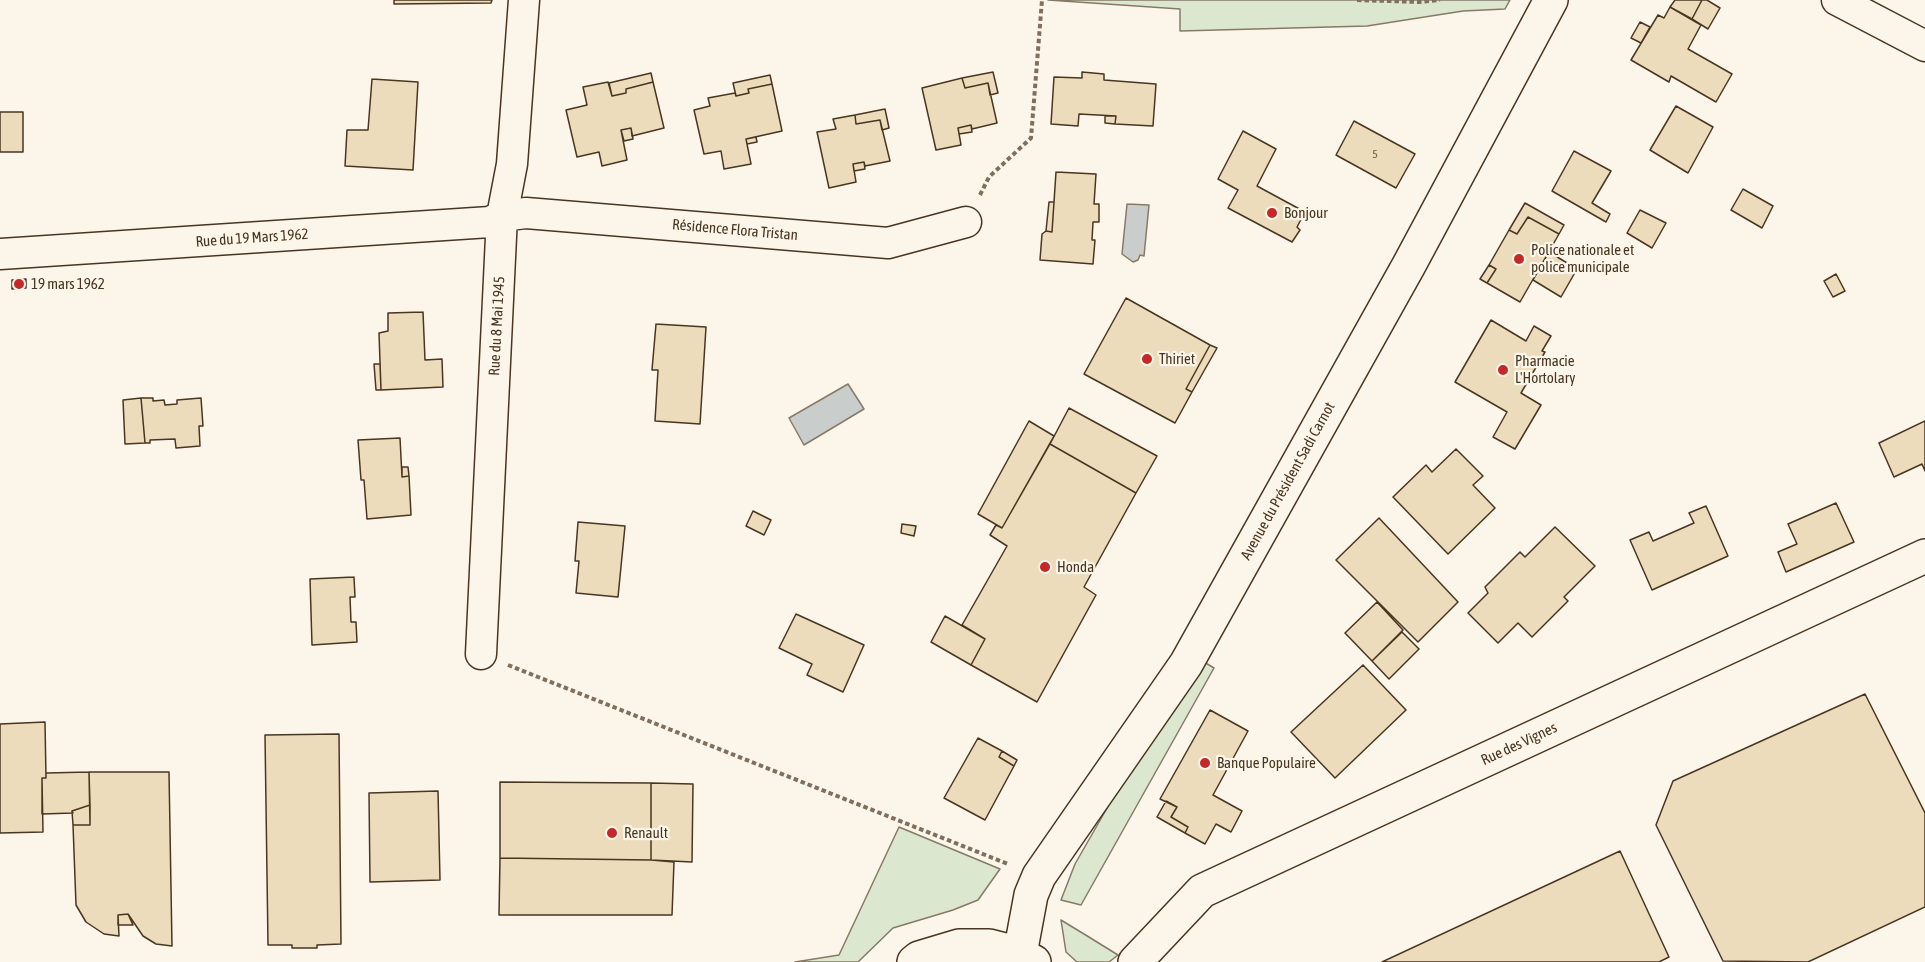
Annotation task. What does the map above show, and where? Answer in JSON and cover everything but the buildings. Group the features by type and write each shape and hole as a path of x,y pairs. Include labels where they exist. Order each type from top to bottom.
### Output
{"main road":[{"name":"Avenue du Président Sadi Carnot","path":"1027,958 1031,895 1039,876 1186,664 1409,265 1551,0"},
{"name":"Rue des Vignes","path":"1135,962 1202,891 1925,556"},
{"path":"914,962 919,958 959,946 989,946 1027,958"}],"street":[{"name":"Rue du 8 Mai 1945","path":"481,654 502,216 512,164 524,0"},
{"path":"1837,0 1925,46"},
{"name":"Résidence Flora Tristan","path":"502,216 526,213 544,214 888,243 966,222"},
{"name":"Rue du 19 Mars 1962","path":"0,254 490,222 502,216"}],"path":[{"path":"966,222 989,177 1031,138 1042,0"},
{"path":"1356,0 1419,2 1440,0"},
{"path":"481,654 1014,867"}],"green space":[{"path":"1048,0 1510,0 1505,9 1463,11 1367,26 1180,31 1180,9"},
{"path":"1204,662 1214,668 1081,905 1061,900 1075,864 1118,789"},
{"path":"899,827 1000,869 978,900 893,928 858,962 795,962 839,955"},
{"path":"1061,920 1118,955 1109,962 1077,962 1066,952"}],"shaded area":[{"path":"1127,204 1149,205 1144,256 1140,255 1138,260 1133,262 1122,254"},
{"path":"848,384 864,409 804,445 789,418"}],"place":[{"name":"Bonjour","path":"1272,213"},
{"name":"Police nationale et police municipale","path":"1519,259"},
{"name":"19 mars 1962","path":"19,284"},
{"name":"Thiriet","path":"1147,359"},
{"name":"Pharmacie L'Hortolary","path":"1503,370"},
{"name":"Honda","path":"1045,567"},
{"name":"Banque Populaire","path":"1205,763"},
{"name":"Renault","path":"612,833"}]}
